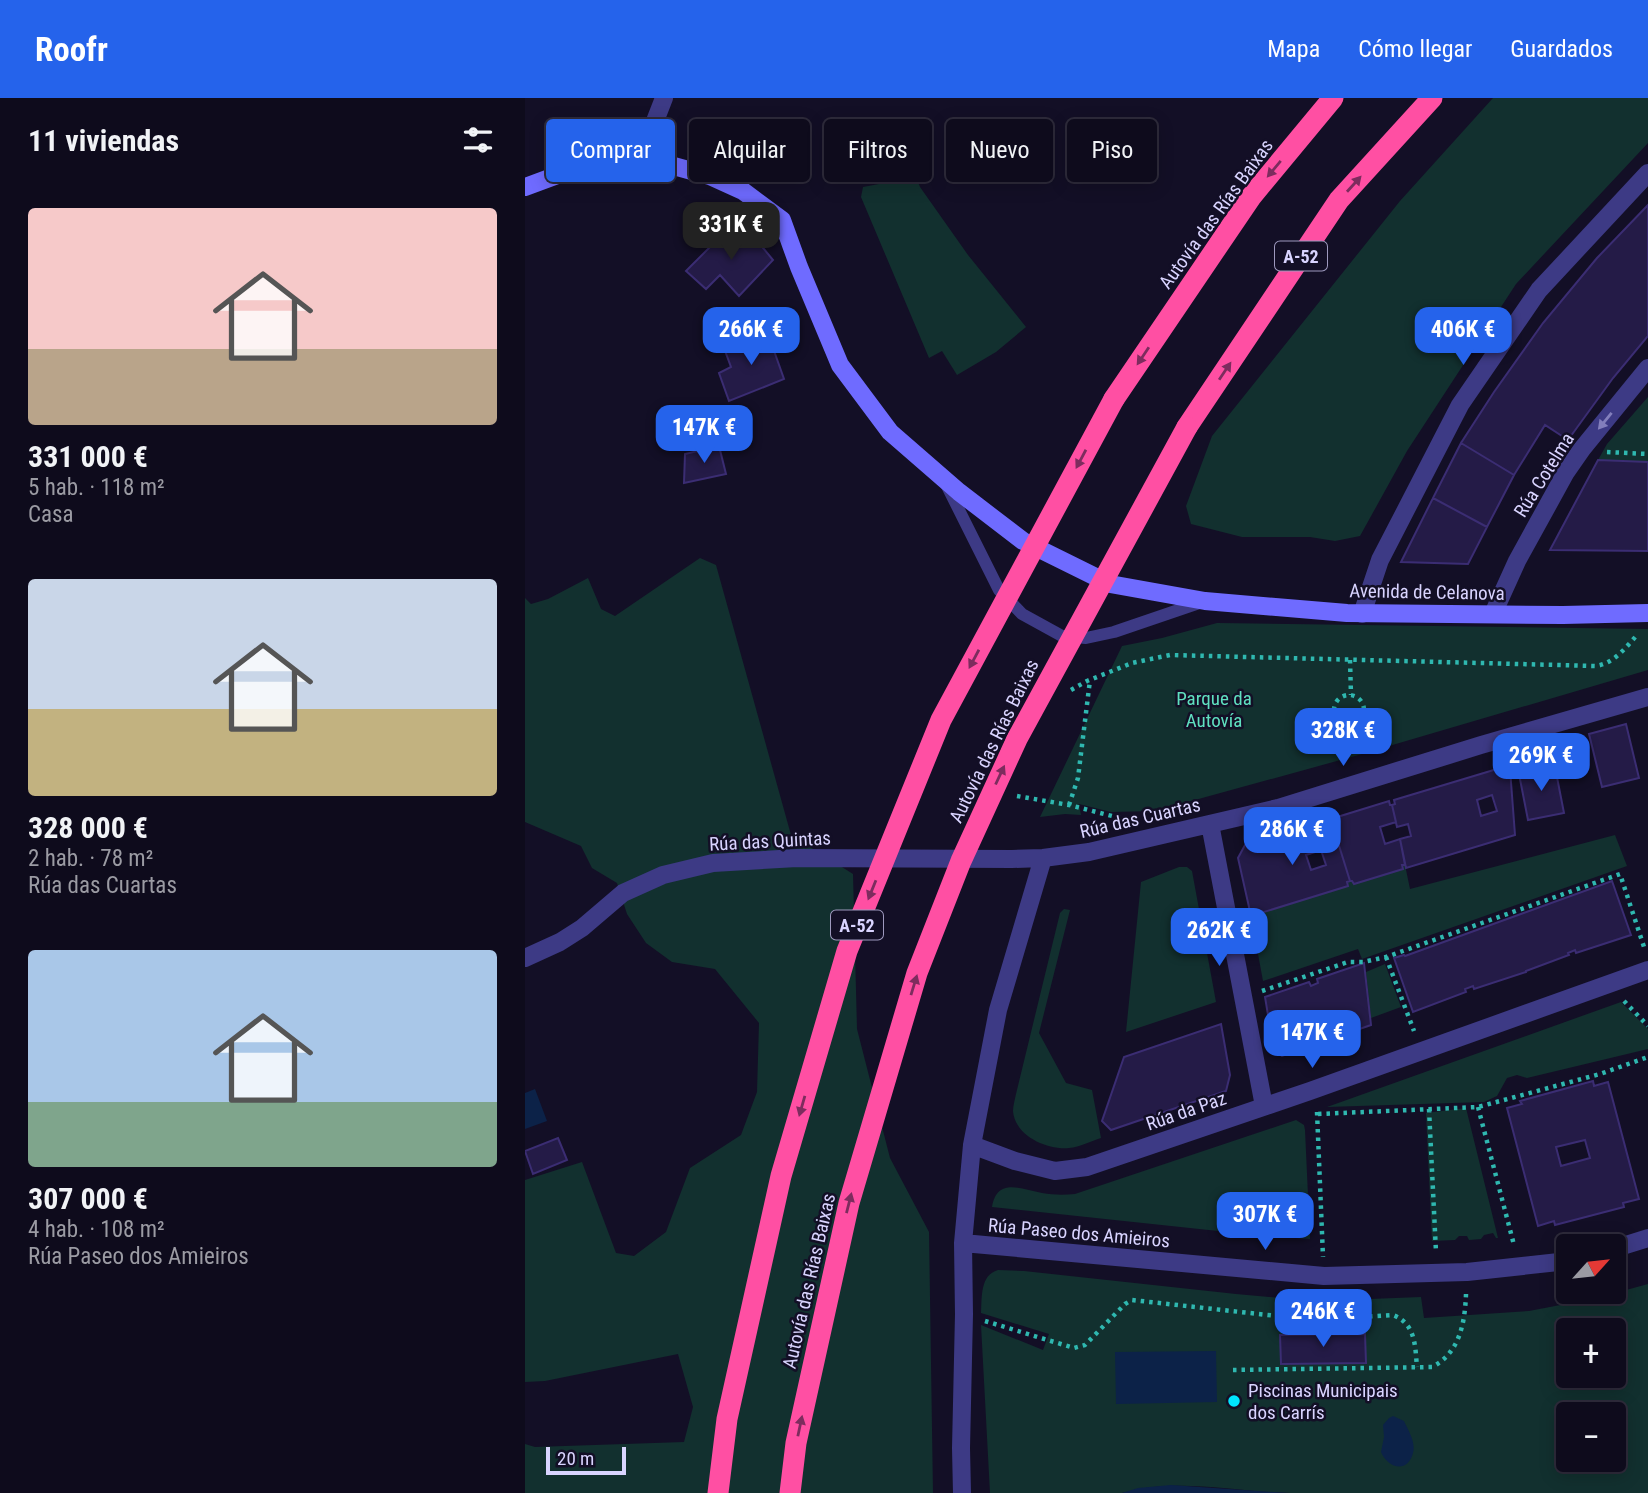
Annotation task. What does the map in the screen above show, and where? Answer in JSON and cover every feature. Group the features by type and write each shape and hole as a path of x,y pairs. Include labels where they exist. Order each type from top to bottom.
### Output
{"highway":[{"name":"Autovía das Rías Baixas","path":"718,1493 727,1419 781,1176 847,951 941,720 1114,399 1251,197 1333,98"},
{"name":"Autovía das Rías Baixas","path":"790,1493 796,1443 849,1203 917,973 961,861 1017,739 1187,427 1339,200 1432,98"}],"street":[{"path":"656,119 664,98"},
{"name":"Avenida de Celanova","path":"675,167 711,176 743,191 782,220 841,365 890,432 959,492 1023,541 1110,584 1205,601 1362,614 1648,613"},
{"path":"1362,614 1380,560 1460,405 1539,290 1648,173"},
{"name":"Avenida de Celanova","path":"525,187 546,179"},
{"name":"Rúa Cotelma","path":"1493,614 1517,561 1566,471 1648,368"},
{"name":"Rúa das Cuartas","path":"1043,858 1089,852 1278,808 1648,697"},
{"path":"1210,824 1264,1106"},
{"name":"Rúa das Quintas","path":"525,958 560,942 582,928 623,893 663,875 713,863 797,858 1043,858"},
{"path":"962,1493 963,1243 972,1145 997,1010 1043,858"},
{"name":"Rúa da Paz","path":"972,1145 1015,1161 1055,1171 1087,1167 1310,1091 1648,970"},
{"path":"1626,1245 1648,1238"},
{"name":"Rúa Paseo dos Amieiros","path":"963,1243 1324,1276 1467,1272 1556,1262"}],"lane":[{"path":"943,477 999,590 1022,614 1062,636 1086,638 1114,632 1205,601"}],"path":[{"path":"1582,449 1648,454"},
{"path":"1069,691 1132,663 1170,655 1596,666 1613,661 1639,633"},
{"path":"1350,660 1351,695"},
{"path":"1069,805 1078,778 1090,680"},
{"path":"1351,695 1361,701 1364,710 1361,719 1348,724 1339,721 1334,707 1339,699 1351,695"},
{"path":"1244,997 1348,962 1386,957 1620,874 1648,958"},
{"path":"1386,957 1421,1052"},
{"path":"1613,983 1619,996 1648,1026"},
{"path":"1318,1114 1478,1107 1600,1074 1648,1057"},
{"path":"1310,1091 1318,1114 1324,1276"},
{"path":"1478,1107 1519,1266"},
{"path":"1429,1109 1437,1273"},
{"path":"1233,1370 1432,1367 1449,1354 1465,1319 1467,1272"},
{"path":"964,1314 1074,1348 1086,1345 1132,1300 1313,1320 1393,1315 1402,1318 1410,1326 1417,1367"}],"green space":[{"path":"1493,98 1648,98 1648,143 1516,284 1407,451 1360,536 1335,541 1310,537 1242,537 1191,524 1186,506 1212,436 1400,201"},
{"path":"890,182 918,182 968,255 1026,327 996,352 957,375 942,351 929,358 861,197 863,187"},
{"path":"1648,397 1648,462 1598,460 1607,444"},
{"path":"700,558 716,565 791,835 853,874 857,1029 890,1158 929,1232 933,1493 525,1493 525,1444 535,1447 684,1442 693,1407 678,1354 545,1381 525,1382 525,1180 582,1162 616,1253 634,1256 666,1232 690,1168 741,1135 757,1092 759,1023 715,969 672,962 646,943 627,914 617,883 592,868 581,846 525,822 525,598 531,604 548,599 588,578 601,609 615,616"},
{"name":"Parque da Autovía","path":"1217,623 1648,629 1648,670 1355,756 1155,811 1111,812 1079,804 1081,815 1040,817 1122,646"},
{"path":"1615,835 1627,866 1362,959 1358,949 1263,981 1251,916 1253,911 1405,865 1410,889"},
{"path":"1179,867 1187,867 1192,871 1216,1002 1126,1032 1141,882"},
{"path":"1064,909 1070,910 1039,1033 1066,1083 1092,1090 1101,1138 1069,1148 1051,1147 1033,1140 1019,1128 1013,1111 1060,913"},
{"path":"1385,964 1401,1007 1371,1018 1366,972"},
{"path":"1621,1002 1648,1029 1648,1049 1527,1078 1517,1075 1507,1078 1497,1096 1484,1102 1327,1107"},
{"path":"1466,1108 1498,1238 1493,1233 1484,1235 1481,1239 1469,1240 1467,1236 1459,1236 1455,1240 1432,1241 1426,1113"},
{"path":"1296,1120 1304,1125 1305,1130 1310,1239 992,1207 995,1198 1004,1188 1050,1194 1075,1194"},
{"path":"998,1270 1024,1271 1293,1299 1421,1297 1424,1318 1529,1311 1566,1304 1626,1304 1626,1290 1648,1284 1648,1493 1291,1493 1164,1486 1122,1493 990,1493 981,1325 1043,1350 1049,1334 981,1313 983,1287 988,1277"}],"water":[{"path":"535,1089 547,1121 525,1129 525,1093"},
{"path":"1216,1351 1217,1402 1116,1404 1115,1352"},
{"path":"1393,1416 1404,1421 1413,1445 1413,1453 1403,1466 1388,1462 1381,1452 1383,1425"},
{"path":"1171,1485 1288,1493 1122,1493 1138,1488"}],"building":[{"path":"1648,205 1648,336 1613,378 1568,440 1545,425 1514,475 1461,443 1543,323 1597,258"},
{"path":"733,224 749,242 754,237 773,260 739,296 720,275 706,289 686,271"},
{"path":"767,331 784,379 729,401 719,373 731,367 724,348"},
{"path":"1461,443 1514,475 1487,527 1433,498"},
{"path":"719,446 726,474 684,483 685,454"},
{"path":"1598,460 1648,462 1648,551 1550,550"},
{"path":"1433,498 1487,527 1468,564 1401,562"},
{"path":"1626,724 1639,778 1602,787 1589,734"},
{"path":"1548,765 1549,768 1555,767 1564,813 1528,820 1519,774"},
{"path":"1507,766 1510,769 1515,835 1406,868 1400,839 1411,836 1408,824 1397,827 1392,805 1395,804 1394,800","holes":["1492,795 1497,811 1481,816 1477,800"]},
{"path":"1389,801 1396,822 1380,827 1385,844 1400,839 1405,865 1402,865 1403,869 1354,884 1350,881 1332,823 1335,822 1334,818"},
{"path":"1328,820 1329,824 1332,823 1350,881 1347,882 1348,886 1251,916 1238,858 1245,845","holes":["1321,850 1326,865 1311,870 1306,855"]},
{"path":"1612,881 1631,935 1576,953 1575,950 1568,953 1569,955 1526,972 1474,989 1473,986 1465,989 1466,992 1413,1012 1394,958"},
{"path":"1364,963 1371,1025 1282,1056 1274,1051 1265,997 1309,982 1311,986 1318,983 1317,979"},
{"path":"1221,1024 1230,1075 1226,1091 1111,1130 1102,1121 1124,1057"},
{"path":"1593,1081 1594,1086 1608,1082 1639,1199 1623,1203 1624,1207 1555,1225 1554,1221 1538,1226 1507,1108 1522,1104 1520,1101","holes":["1585,1140 1590,1158 1561,1166 1556,1147"]},
{"path":"558,1138 567,1160 533,1174 525,1151"},
{"path":"1365,1334 1366,1363 1281,1364 1280,1335"}],"place":[{"name":"Piscinas Municipais dos Carrís","path":"1234,1401"}]}
